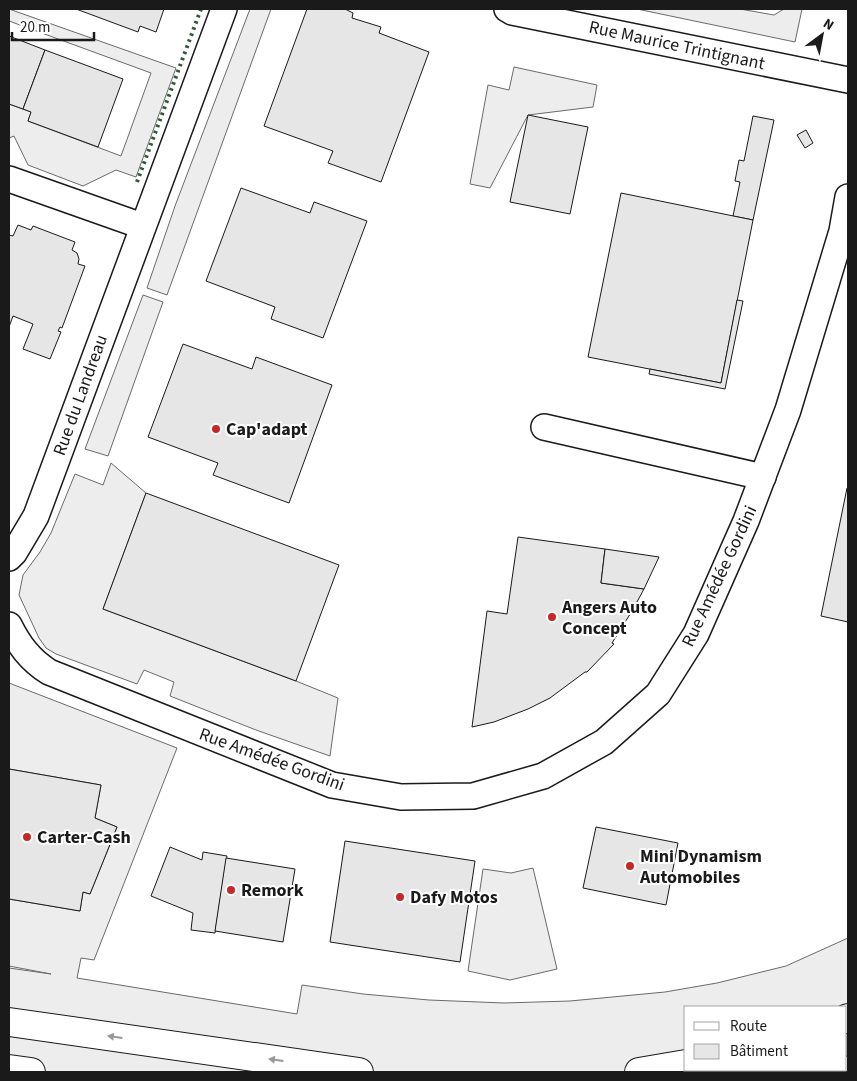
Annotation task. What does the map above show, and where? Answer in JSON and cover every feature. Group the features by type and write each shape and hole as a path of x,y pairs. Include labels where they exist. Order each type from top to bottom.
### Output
{"highway":[{"path":"9,1022 359,1072"},
{"path":"639,1072 684,1064"},
{"path":"9,1068 31,1072"}],"street":[{"name":"Rue du Landreau","path":"9,558 14,553 36,516 224,9"},
{"name":"Rue Maurice Trintignant","path":"507,9 522,14 848,80"},
{"path":"9,179 142,226"},
{"name":"Rue Amédée Gordini","path":"9,625 18,643 27,655 49,672 332,785 401,797 473,796 543,776 604,742 658,694 696,634 746,521 788,410 842,231 848,197"},
{"path":"544,427 763,478"}],"shaded area":[{"path":"9,9 176,68 136,177 116,170 83,186 28,165 14,136 9,138 9,104 31,112 28,121 121,156 151,73 9,21"},
{"path":"250,9 271,9 167,295 147,288 175,206"},
{"path":"637,9 740,9 774,15 784,9 802,9 795,42"},
{"path":"514,67 597,85 593,107 528,115 490,188 470,184 488,85 509,90"},
{"path":"143,295 163,302 108,456 85,449"},
{"path":"111,463 146,493 103,609 338,698 330,756 256,730 170,696 174,682 144,670 137,684 56,654 46,648 39,638 19,595 23,575 51,533 75,474 103,485"},
{"path":"9,683 177,748 94,960 81,958 77,978 297,1014 302,985 363,994 429,1000 504,1003 570,1001 665,992 717,983 786,966 848,938 848,1072 9,1072 9,968 51,974 9,966 9,899 80,911 83,892 90,894 117,827 95,818 101,785 9,769"},
{"path":"533,868 557,969 510,980 468,971 483,869 511,873"}],"building":[{"path":"76,9 164,9 156,32 140,26 138,32"},
{"path":"307,9 345,9 353,13 352,18 381,27 379,33 429,52 381,182 328,163 333,151 264,126"},
{"path":"9,36 45,50 23,109 9,104"},
{"path":"45,50 123,79 98,147 28,121 31,112 23,109"},
{"path":"528,115 588,127 570,214 510,202"},
{"path":"753,116 774,120 753,220 733,216 740,182 735,181 739,160 744,161"},
{"path":"806,130 813,143 805,148 797,135"},
{"path":"241,188 310,213 314,202 367,221 323,338 271,319 275,307 206,281"},
{"path":"621,193 753,220 721,383 588,357"},
{"path":"18,225 31,230 33,226 75,242 72,250 77,253 78,264 85,266 62,328 60,327 58,331 61,332 50,359 23,349 33,324 13,316 9,327 9,235 13,236"},
{"path":"737,300 743,301 725,389 649,374 650,369 721,383"},
{"path":"183,344 252,369 256,357 332,385 289,503 213,475 218,463 148,437"},
{"path":"848,489 848,622 821,616"},
{"path":"146,493 339,565 296,681 103,609"},
{"path":"518,537 605,549 601,583 644,589 612,643 614,644 587,672 550,698 528,709 494,722 472,727 487,611 507,614"},
{"path":"605,549 659,557 644,589 601,583"},
{"path":"9,769 101,785 95,818 117,827 90,894 83,892 80,911 9,899"},
{"path":"596,827 678,843 666,905 583,888"},
{"path":"345,841 475,861 460,962 330,942"},
{"path":"170,847 202,860 203,852 227,856 215,933 191,930 193,913 151,896"},
{"path":"226,858 295,869 283,942 215,931"}],"hedge":[{"path":"137,182 201,9"}],"place":[{"name":"Cap'adapt","path":"216,429"},
{"name":"Angers Auto Concept","path":"552,617"},
{"name":"Carter-Cash","path":"27,837"},
{"name":"Mini Dynamism Automobiles","path":"630,866"},
{"name":"Remork","path":"231,890"},
{"name":"Dafy Motos","path":"400,897"}]}
